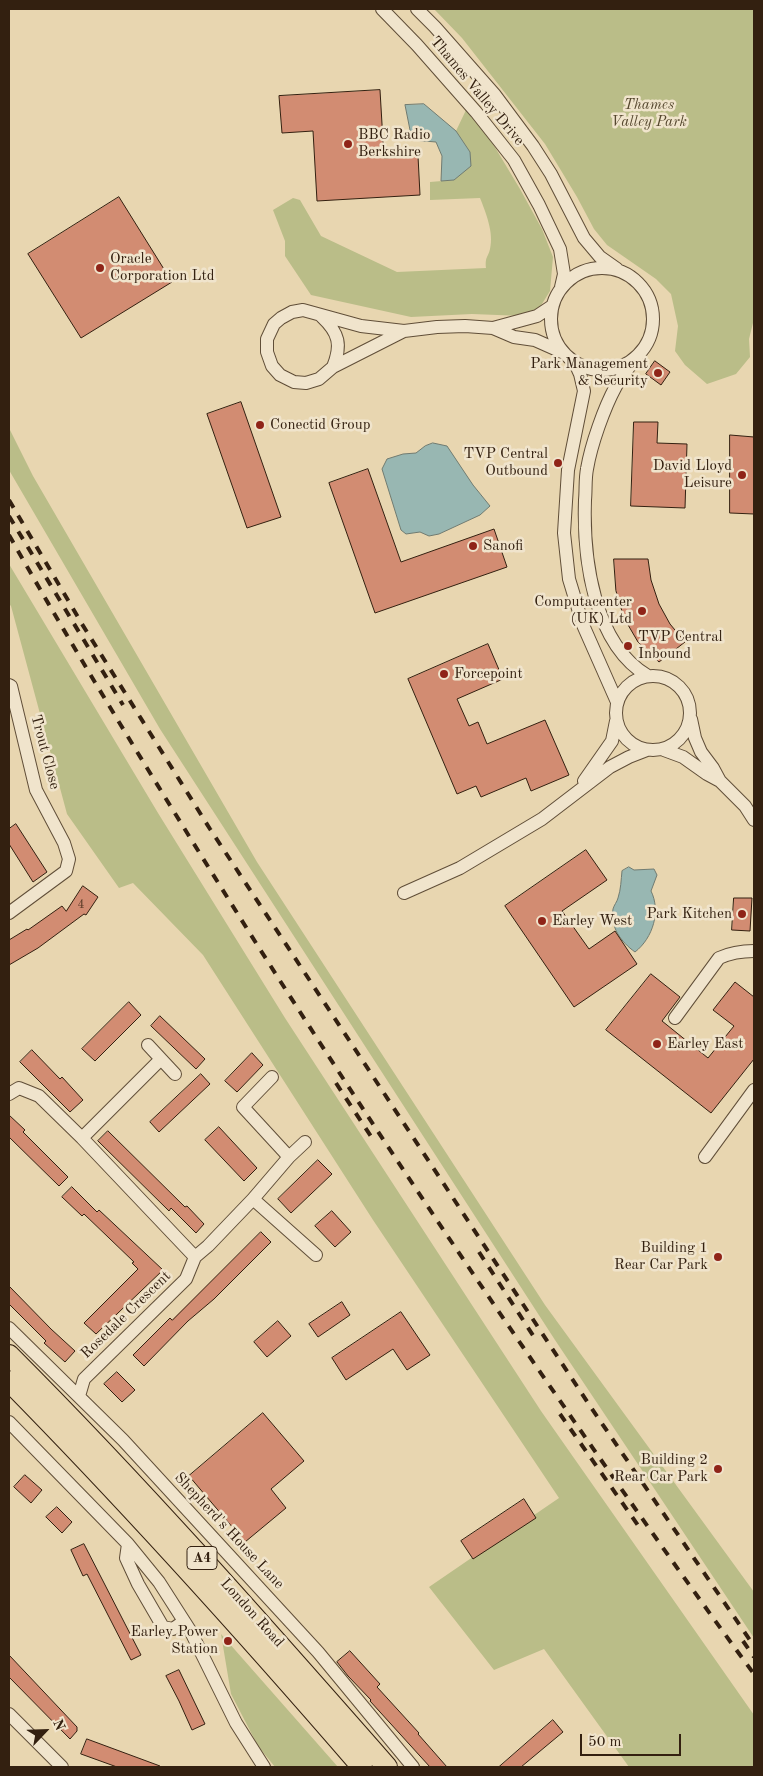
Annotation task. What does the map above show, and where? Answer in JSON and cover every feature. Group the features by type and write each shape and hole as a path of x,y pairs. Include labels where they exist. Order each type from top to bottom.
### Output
{"main road":[{"name":"London Road","path":"9,1355 169,1522 387,1767"},
{"name":"London Road","path":"9,1381 90,1464 176,1558 362,1767"}],"street":[{"name":"Thames Valley Drive","path":"382,9 417,45 476,112 514,160 539,205 560,249 564,274 561,287"},
{"name":"Thames Valley Drive","path":"416,9 435,27 500,103 552,174 584,238 600,257 617,269"},
{"path":"562,352 553,337 551,325 552,306 561,287 573,276 597,268 617,269 635,280 645,291 652,309 653,326 649,340 616,386 596,436 587,469 584,531 589,576 600,615 619,650 638,671 648,676"},
{"path":"493,328 537,316 552,306"},
{"path":"404,331 333,367 319,379 306,383 294,382 280,375 272,366 267,352 267,339 272,328 281,318 292,312 303,310 361,326 404,331 465,326 493,328 514,337 535,340 562,352 575,363 590,369 607,370 620,367 636,358"},
{"path":"321,315 333,327 338,338 338,355 333,367"},
{"path":"575,363 584,391 568,470 564,533 569,579 583,625 617,702"},
{"path":"566,802 590,774 612,741 617,702 626,686 635,680 648,676 661,677 676,684 685,694 689,703 695,738 701,752 720,781"},
{"name":"Trout Close","path":"9,685 36,790 64,843 69,859 66,871 9,913"},
{"path":"664,750 673,745 682,736 690,717"},
{"path":"616,720 626,739 636,746 647,750 664,750 683,757 720,781 750,808 754,820"},
{"path":"404,893 460,868 542,819 610,767 647,750"},
{"path":"676,1018 719,958 754,951"},
{"path":"148,1045 175,1074"},
{"path":"82,1138 161,1059"},
{"path":"272,1076 243,1107 289,1157"},
{"path":"9,1094 19,1088 38,1096 82,1138 196,1257"},
{"path":"705,1157 754,1090"},
{"name":"Rosedale Crescent","path":"79,1396 84,1379 186,1280 196,1257 305,1142"},
{"path":"253,1199 316,1255"},
{"name":"Shepherd's House Lane","path":"9,1328 122,1440 318,1652 413,1767"},
{"path":"9,1422 128,1544 159,1582 184,1621 236,1723 264,1767"},
{"path":"128,1544 126,1558 138,1584 163,1627 173,1629 184,1621"},
{"path":"9,1714 62,1767"}],"green space":[{"name":"Thames Valley Park","path":"434,9 754,9 754,319 749,339 750,357 736,374 707,384 685,365 675,351 678,326 671,294 656,279 607,245 594,229 545,144 462,38"},
{"path":"466,110 493,144 520,189 542,229 553,257 550,291 537,312 523,316 472,314 411,317 311,295 285,256 285,241 273,210 293,198 300,200 321,236 397,272 486,268 491,236 489,223 480,198 430,200 430,182 454,180 470,152 456,131"},
{"path":"9,428 33,476 257,862 545,1305 754,1592 754,1638 555,1340 160,729 9,470"},
{"path":"9,564 158,813 285,1018 541,1411 754,1715 754,1767 629,1767 544,1649 494,1670 429,1587 559,1498 373,1220 203,955 133,883 119,888 67,814 9,604"},
{"path":"221,1634 338,1767 275,1767 258,1746 231,1694"}],"water":[{"path":"424,104 456,131 470,152 471,166 454,180 441,181 442,156 436,142 412,140 405,105"},
{"path":"433,443 447,446 473,485 490,506 480,515 439,534 429,536 420,532 406,534 401,530 382,469 387,459 403,454 416,453"},
{"path":"629,867 634,870 654,869 657,875 651,891 655,907 654,924 651,932 635,952 621,939 613,922 613,909 620,891 622,871"}],"building":[{"name":"BBC Radio Berkshire","path":"380,90 384,158 418,156 420,195 317,201 313,131 282,133 279,96"},
{"name":"Oracle Corporation Ltd","path":"119,197 172,282 81,338 28,254"},
{"name":"Park Management & Security","path":"655,361 670,372 661,385 646,374"},
{"path":"241,402 281,517 247,528 207,414"},
{"path":"634,422 658,422 657,443 687,444 685,508 631,506"},
{"name":"David Lloyd Leisure","path":"730,435 754,437 754,514 730,513"},
{"name":"Sanofi","path":"368,469 401,562 494,529 507,567 375,613 329,483"},
{"name":"Computacenter (UK) Ltd","path":"614,559 648,559 651,580 659,604 670,624 685,642 659,662 638,642 624,618 616,591"},
{"path":"488,644 503,679 457,699 469,726 478,722 487,744 545,720 569,775 531,791 526,778 481,797 476,786 457,794 408,679"},
{"path":"16,824 47,872 33,882 9,844 9,829"},
{"name":"Earley West","path":"586,850 607,880 562,911 589,949 615,931 637,964 574,1007 505,906"},
{"path":"83,886 98,897 86,915 84,914 38,948 9,965 9,940 28,930 62,906 66,911"},
{"name":"Park Kitchen","path":"734,898 752,898 750,931 732,930"},
{"name":"Earley East","path":"651,974 680,997 662,1021 708,1058 734,1026 713,1010 735,982 754,997 754,1059 711,1113 606,1030"},
{"path":"129,1002 141,1015 95,1061 82,1049"},
{"path":"160,1016 205,1059 196,1069 151,1026"},
{"path":"32,1050 60,1079 62,1077 83,1100 70,1112 20,1062"},
{"path":"252,1053 263,1065 237,1092 225,1081"},
{"path":"201,1074 210,1084 159,1132 150,1122"},
{"path":"9,1115 25,1130 23,1132 68,1177 59,1186 9,1137"},
{"path":"219,1127 257,1168 244,1181 205,1140"},
{"path":"108,1131 204,1224 196,1233 171,1208 169,1211 98,1141"},
{"path":"318,1160 332,1174 291,1213 278,1199"},
{"path":"72,1187 97,1212 99,1210 163,1270 96,1334 84,1323 138,1269 132,1263 134,1262 84,1214 82,1216 62,1197"},
{"path":"332,1211 351,1232 335,1247 315,1226"},
{"path":"261,1232 271,1242 144,1366 133,1355 170,1318 172,1320"},
{"path":"9,1286 75,1351 65,1362 44,1343 46,1341 9,1304"},
{"path":"342,1302 350,1315 318,1337 309,1324"},
{"path":"401,1312 430,1355 407,1370 393,1349 346,1380 332,1358"},
{"path":"278,1321 291,1336 267,1357 254,1342"},
{"path":"117,1372 135,1390 122,1402 104,1384"},
{"path":"263,1413 304,1461 271,1489 286,1508 245,1542 189,1476"},
{"path":"25,1475 42,1490 31,1503 14,1487"},
{"path":"524,1499 536,1518 473,1559 461,1541"},
{"path":"57,1507 72,1522 62,1533 46,1517"},
{"path":"84,1544 141,1655 131,1660 87,1574 83,1576 71,1550"},
{"path":"350,1651 380,1684 377,1687 447,1767 430,1767 348,1676 337,1662"},
{"path":"9,1655 77,1727 77,1731 70,1739 9,1677"},
{"path":"179,1670 205,1724 192,1730 166,1676"},
{"path":"553,1720 563,1732 521,1767 499,1767"},
{"path":"87,1739 160,1767 117,1767 81,1754"}],"railway":[{"path":"9,500 82,624 210,829 590,1406 754,1646"},
{"path":"9,516 123,705"},
{"path":"9,535 93,679 180,821 371,1121 461,1256 656,1539 754,1674"},
{"path":"336,1083 372,1138"},
{"path":"479,1252 536,1340"},
{"path":"560,1414 642,1531"},
{"path":"743,1641 754,1657"}],"place":[{"name":"BBC Radio Berkshire","path":"348,144"},
{"name":"Oracle Corporation Ltd","path":"100,268"},
{"name":"Park Management & Security","path":"658,373"},
{"name":"Conectid Group","path":"260,425"},
{"name":"TVP Central Outbound","path":"558,463"},
{"name":"David Lloyd Leisure","path":"742,475"},
{"name":"Sanofi","path":"473,546"},
{"name":"Computacenter (UK) Ltd","path":"642,611"},
{"name":"TVP Central Inbound","path":"628,646"},
{"name":"Forcepoint","path":"444,674"},
{"name":"Park Kitchen","path":"742,914"},
{"name":"Earley West","path":"542,921"},
{"name":"Earley East","path":"657,1044"},
{"name":"Building 1 Rear Car Park","path":"718,1257"},
{"name":"Building 2 Rear Car Park","path":"718,1469"},
{"name":"Earley Power Station","path":"228,1641"}]}
